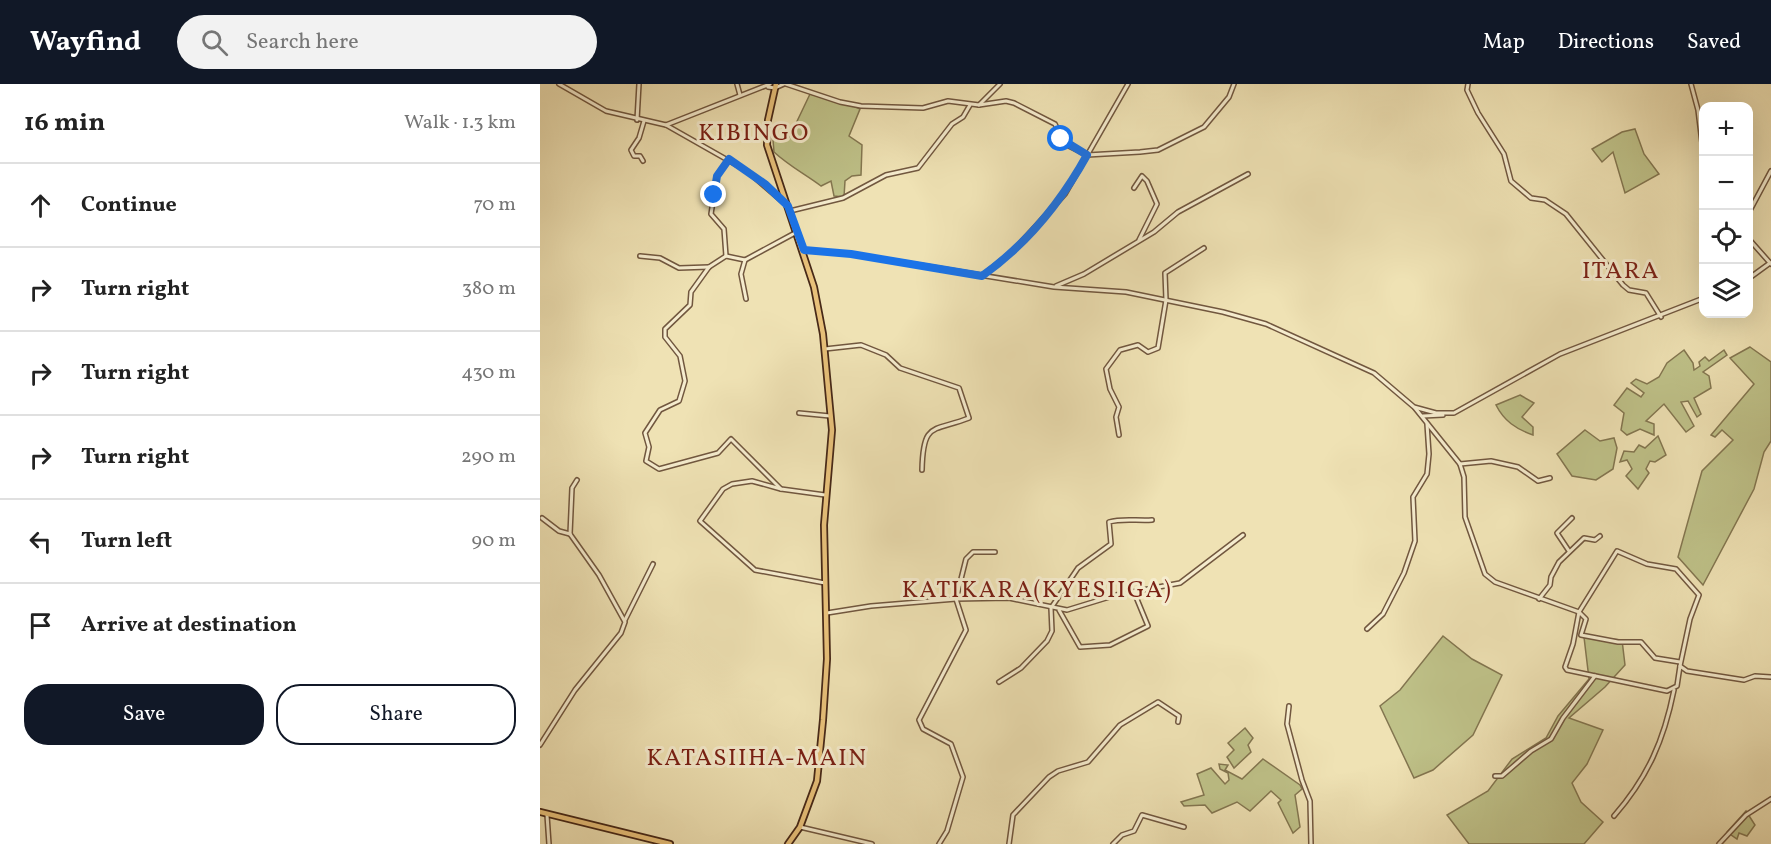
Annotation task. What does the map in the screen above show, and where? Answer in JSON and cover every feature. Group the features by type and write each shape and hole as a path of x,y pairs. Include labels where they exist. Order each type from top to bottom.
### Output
{"main road":[{"path":"775,86 768,120 767,145 804,250 814,286 825,349 832,430 825,495 827,659 817,781 801,826 788,844"},
{"path":"540,812 670,844"}],"street":[{"path":"559,84 596,106 637,120 666,125 729,159 765,184 789,209 843,198 886,175 918,168 970,105"},
{"path":"637,120 639,84"},
{"path":"737,84 740,94"},
{"path":"666,125 740,94 785,84 840,102 861,106 923,108 948,101 970,105 1006,101 1055,124 1065,144 1087,155 1158,150 1204,127 1229,97 1234,84"},
{"path":"979,105 1000,84"},
{"path":"982,276 1038,226 1065,194 1126,84"},
{"path":"1468,84 1467,90 1478,113 1504,154 1511,181 1531,198 1545,200 1566,214 1623,285 1629,290 1646,293 1661,317"},
{"path":"1691,84 1698,110 1704,156"},
{"path":"643,161 640,156 634,156 631,150 639,138 644,121"},
{"path":"726,256 724,229 711,214 717,176 729,159"},
{"path":"1751,210 1767,174 1771,171"},
{"path":"1054,287 1075,278 1138,242 1173,215 1248,174"},
{"path":"1134,188 1142,176 1147,181 1157,204 1138,242"},
{"path":"781,489 763,475 731,439 718,453 662,469 646,461 649,447 646,431 660,410 679,401 685,381 680,356 665,337 664,329 689,306 691,292 709,267 726,256 746,260 797,232"},
{"path":"1753,243 1771,263 1753,276"},
{"path":"1119,435 1116,417 1119,407 1110,389 1106,369 1120,350 1138,345 1147,352 1158,348 1166,300 1165,273 1204,248"},
{"path":"804,250 851,254 1054,287 1126,292 1266,324 1374,373 1414,407 1460,464 1464,477 1465,518 1485,574 1495,582 1579,612 1586,620 1581,635 1618,642 1641,642 1655,658 1680,664 1687,672 1744,680 1755,676 1771,677"},
{"path":"640,256 660,258 679,268 709,267"},
{"path":"746,260 741,274 746,299"},
{"path":"1421,416 1455,413 1560,354 1661,317 1699,300"},
{"path":"825,349 861,345 886,355 901,368 959,388 969,418 936,427 922,446 922,470"},
{"path":"1414,407 1446,414"},
{"path":"799,413 830,416"},
{"path":"1367,629 1383,614 1404,573 1415,541 1413,497 1427,474 1429,454 1427,422"},
{"path":"1460,464 1491,461 1518,467 1538,481 1550,478"},
{"path":"570,534 572,488 577,480"},
{"path":"825,495 781,489 749,481 728,485 700,522 755,570 825,583"},
{"path":"542,518 570,534 599,575 625,622"},
{"path":"1569,551 1557,532 1572,518"},
{"path":"999,682 1021,668 1047,641 1052,631 1051,608 1078,568 1111,544 1110,521 1152,520"},
{"path":"826,614 871,606 956,599 1009,598 1059,610 1180,583 1244,534"},
{"path":"1539,599 1550,585 1557,564 1569,551 1584,538 1595,540 1600,537"},
{"path":"1614,816 1644,777 1658,749 1674,690 1690,619 1699,595 1676,569 1647,564 1617,551 1579,612 1565,668 1667,691 1674,690"},
{"path":"939,844 947,831 963,777 951,744 923,729 919,720 966,630 956,599 970,554 995,552"},
{"path":"540,745 575,690 621,633 653,564"},
{"path":"1059,610 1080,647 1110,645 1148,626 1134,592"},
{"path":"1495,776 1502,776 1526,755 1551,739 1563,718 1595,676"},
{"path":"1009,844 1011,820 1016,810 1053,774 1092,759 1120,725 1158,702 1179,716 1178,722"},
{"path":"1289,706 1287,724 1302,780 1311,801 1311,844"},
{"path":"1719,844 1746,815 1771,799"},
{"path":"547,815 549,844"},
{"path":"1113,844 1122,835 1134,831 1142,815 1184,827"},
{"path":"801,826 872,844"},
{"path":"845,844 847,839"}],"green space":[{"path":"810,94 860,109 849,136 862,145 861,175 852,176 845,181 844,197 834,196 831,181 821,186 774,152 773,140 789,138"},
{"path":"1635,129 1644,154 1659,174 1625,193 1613,152 1602,162 1592,149 1622,132"},
{"path":"1750,347 1771,362 1771,441 1764,452 1754,489 1703,585 1678,557 1702,471 1733,440 1722,430 1715,437 1711,435 1754,384 1730,358"},
{"path":"1684,350 1693,363 1694,370 1700,366 1699,362 1705,357 1709,361 1724,350 1727,355 1703,372 1709,376 1711,388 1694,398 1701,414 1697,417 1688,401 1681,402 1694,426 1686,432 1664,404 1646,421 1654,424 1654,435 1640,429 1627,435 1621,430 1624,413 1614,405 1627,388 1641,397 1644,393 1631,383 1636,379 1647,384 1659,377 1667,363"},
{"path":"1520,395 1534,403 1522,417 1533,427 1533,435 1511,424 1496,405"},
{"path":"1585,430 1600,441 1614,438 1617,448 1613,469 1596,480 1572,476 1557,454"},
{"path":"1658,436 1666,455 1655,462 1650,461 1646,469 1649,473 1638,489 1626,476 1632,469 1627,460 1620,462 1624,451 1634,452 1639,445 1645,448"},
{"path":"1443,636 1472,659 1502,675 1473,735 1433,770 1414,778 1380,706 1400,690"},
{"path":"1584,637 1622,640 1625,665 1605,687 1569,718 1603,730 1587,764 1572,783 1581,802 1603,822 1584,844 1469,844 1447,815 1488,791 1512,759 1546,738 1558,716 1589,679"},
{"path":"1245,728 1253,738 1248,745 1251,752 1234,768 1227,757 1234,750 1228,743"},
{"path":"1263,759 1300,785 1302,789 1295,795 1300,827 1293,833 1278,803 1281,800 1271,791 1250,811 1237,802 1212,813 1205,805 1184,806 1181,802 1204,795 1197,774 1211,768 1225,784 1229,780 1228,773 1220,769 1219,764 1228,765 1225,770 1242,779"},
{"path":"1746,811 1755,825 1747,836 1739,833 1737,839 1727,832"}],"district":[{"name":"KIBINGO","path":"754,134"},
{"name":"ITARA","path":"1621,272"},
{"name":"KATIKARA(KYESIIGA)","path":"1037,591"},
{"name":"KATASIIHA-MAIN","path":"757,759"}],"route":[{"path":"714,195 717,176 729,159 765,184 788,206 804,250 851,254 982,276 1014,250 1065,194 1087,155 1065,144 1061,139"}]}
